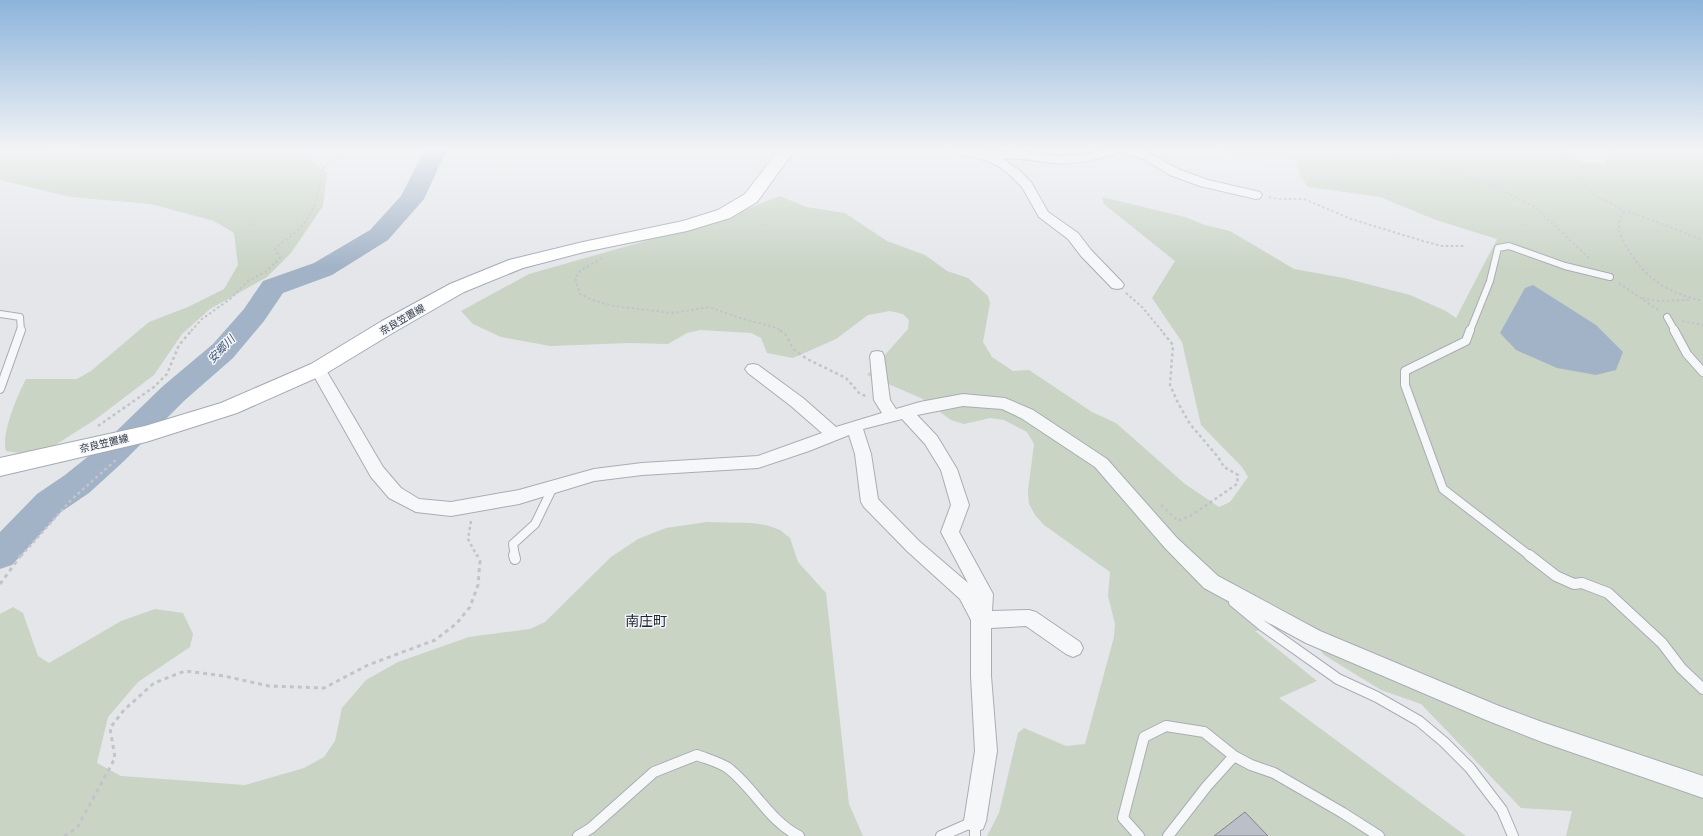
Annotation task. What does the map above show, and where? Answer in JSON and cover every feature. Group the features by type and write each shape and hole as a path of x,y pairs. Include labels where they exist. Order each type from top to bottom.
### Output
{"main road":[{"name":"奈良笠置線","path":"0,467 119,448 139,436 229,408 318,369 389,326 457,288 516,264 583,247 688,226 724,214 750,198 756,190"}],"street":[{"path":"1030,190 1043,214 1073,236 1086,253 1117,285"},
{"path":"1234,190 1256,195"},
{"path":"877,356 882,400 931,440 949,469 960,505 950,532 984,594 981,620 981,676 986,751 975,828"},
{"path":"753,368 797,402 834,434"},
{"path":"318,369 377,472 395,493 416,505 451,509 519,497 594,475 758,462 803,447 854,426 899,414 963,400 1005,404 1027,414 1101,463 1171,543 1211,582 1313,637 1493,713 1542,732 1703,787"},
{"path":"854,426 863,454 870,502 913,546 967,593 981,620"},
{"path":"981,620 1029,618 1074,648"}],"lane":[{"path":"1610,277 1565,266 1509,246 1498,248 1490,281 1466,341 1405,371 1405,385 1443,490 1556,576 1574,584 1582,583 1608,593 1662,644 1681,668 1703,689"},
{"path":"0,314 20,317 21,332 0,389"},
{"path":"1667,317 1687,354 1703,372"},
{"path":"515,559 513,544 535,524 553,487"},
{"path":"1211,582 1263,626 1338,680 1377,697 1419,721 1444,742 1470,768 1502,810 1513,836"},
{"path":"1139,836 1123,818 1144,737 1166,726 1204,732 1234,756 1251,765 1274,773 1343,812 1379,836"},
{"path":"578,836 591,828 654,772 697,754 729,769 779,820 795,835 799,836"},
{"path":"1168,836 1207,786 1234,756"},
{"path":"941,836 975,828"}],"path":[{"path":"97,427 154,387 167,374 179,345 202,319 230,299 248,281 267,271 280,258 275,249 281,242 296,232 307,220 320,190"},
{"path":"1502,190 1535,207 1610,277 1667,317"},
{"path":"1590,190 1595,196 1613,204 1623,211 1636,214 1703,240"},
{"path":"1256,195 1278,199 1304,199 1351,219 1368,222 1400,235 1442,246 1466,246"},
{"path":"1623,211 1619,226 1623,238 1640,268 1657,284 1694,300"},
{"path":"606,256 581,270 576,278 580,294 595,301 614,306 673,313 709,307 737,317 777,328 787,336 794,349 807,359 846,378 860,394 882,400"},
{"path":"1117,285 1142,307 1173,345 1170,385 1178,404 1190,424 1218,457 1224,467 1238,475 1238,484 1192,515 1178,521 1156,499"},
{"path":"1642,298 1660,301 1703,301"},
{"path":"0,584 25,550 119,448"},
{"path":"64,836 76,828 115,758 110,728 124,710 154,684 185,670 224,676 269,686 324,688 368,665 436,640 456,624 470,606 478,585 480,561 468,539 474,505"}],"green space":[{"path":"41,190 325,190 323,206 291,253 267,277 210,309 182,334 154,375 96,419 49,449 19,453 6,451 5,444 8,425 14,405 26,379 77,379 91,371 149,322 188,307 224,289 238,265 234,233 214,221 151,204 70,197"},
{"path":"1330,190 1703,190 1703,836 1566,836 1572,811 1521,808 1421,704 1381,690 1324,655 1302,625 1255,631 1317,681 1279,698 1466,836 987,836 999,813 1018,733 1024,728 1066,746 1085,744 1114,637 1115,624 1108,596 1110,572 1044,525 1035,515 1029,504 1028,491 1034,444 1027,432 1004,420 990,418 964,424 951,420 921,398 867,375 908,329 909,320 903,314 890,311 868,315 836,339 793,358 767,353 761,338 751,333 700,330 687,333 668,344 629,343 550,346 501,337 473,324 461,311 529,274 719,220 780,196 806,207 845,213 887,241 925,255 947,271 968,278 988,296 990,303 983,342 992,357 1013,371 1029,370 1092,412 1116,423 1185,484 1219,507 1230,502 1248,477 1242,467 1201,425 1182,342 1152,298 1175,261 1104,204 1102,197 1185,217 1205,225 1230,231 1294,269 1344,278 1410,295 1446,311 1456,318 1497,239 1436,220 1380,197"},
{"path":"707,522 751,523 766,525 780,530 790,538 798,562 826,593 849,804 863,836 0,836 0,614 13,607 23,613 38,656 49,663 121,621 155,609 183,613 193,634 190,647 138,682 108,717 97,763 121,776 245,785 304,768 324,757 335,741 342,708 366,680 398,662 469,637 530,629 545,622 611,557 638,539 666,528"}],"water":[{"path":"1533,285 1596,325 1623,352 1616,370 1596,375 1557,368 1516,350 1500,333 1525,288"}],"building":[{"path":"1245,812 1268,836 1214,836"}],"waterway":[{"name":"安郷川","path":"0,555 49,503 77,484 112,454 174,393 223,351 254,315 273,287 323,269 379,235 412,199 416,190"}],"district":[{"name":"南庄町","path":"646,621"}]}
